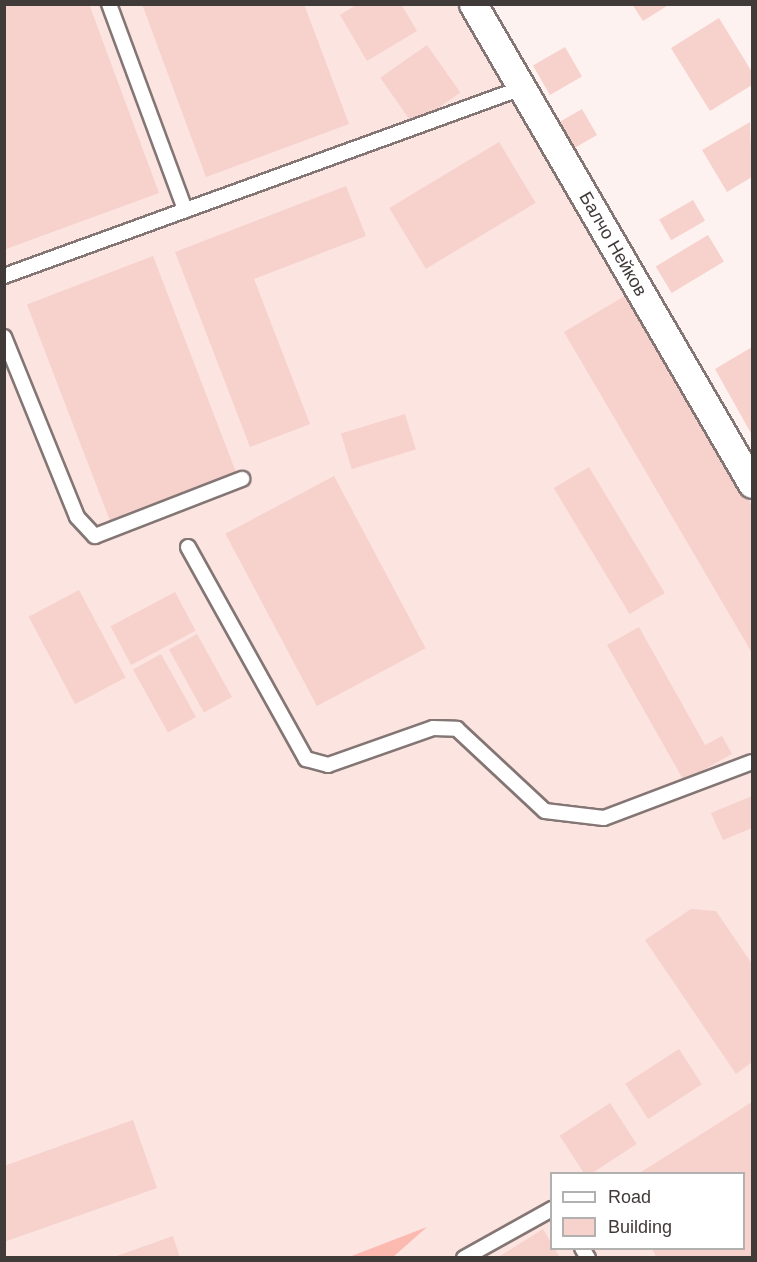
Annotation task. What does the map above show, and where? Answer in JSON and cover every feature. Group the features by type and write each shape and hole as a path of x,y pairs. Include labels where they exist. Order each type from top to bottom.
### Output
{"street":[{"name":"Балчо Нейков","path":"473,4 753,484"}],"lane":[{"path":"109,4 185,210"},
{"path":"4,276 522,88"},
{"path":"4,337 77,518 95,536 242,479"},
{"path":"188,547 306,759 328,765 434,728 457,729 545,811 604,819 753,762"},
{"path":"464,1257 550,1210"}],"shaded area":[{"path":"5,5 459,5 752,504 752,1257 5,1258"},
{"path":"427,1227 393,1257 349,1257"}],"building":[{"path":"4,4 89,4 159,193 6,249"},
{"path":"142,4 304,4 349,124 206,177"},
{"path":"358,4 401,4 417,31 367,61 340,15"},
{"path":"632,4 670,4 643,21"},
{"path":"719,18 752,72 752,85 710,111 671,48"},
{"path":"427,45 460,93 414,125 380,78"},
{"path":"565,47 582,76 550,95 533,66"},
{"path":"582,109 597,135 574,148 559,122"},
{"path":"750,122 752,177 727,192 702,150"},
{"path":"499,142 536,203 426,269 389,208"},
{"path":"346,186 366,236 254,279 310,424 250,447 175,252"},
{"path":"693,200 705,221 671,240 659,220"},
{"path":"708,235 724,262 672,293 656,266"},
{"path":"153,256 236,472 110,520 27,304"},
{"path":"628,294 752,506 752,653 564,332"},
{"path":"752,347 752,435 715,369"},
{"path":"405,414 416,449 352,469 341,434"},
{"path":"589,467 665,593 630,614 554,488"},
{"path":"334,476 426,648 317,706 225,534"},
{"path":"79,590 125,677 75,704 29,617"},
{"path":"175,592 196,631 131,665 111,626"},
{"path":"639,627 705,745 722,736 732,754 684,781 607,645"},
{"path":"197,634 232,697 204,712 169,650"},
{"path":"161,654 196,717 168,732 133,670"},
{"path":"752,796 752,828 723,840 711,813"},
{"path":"691,909 716,911 752,964 752,1062 736,1074 645,940"},
{"path":"679,1049 702,1084 648,1119 625,1084"},
{"path":"752,1102 752,1258 657,1258 652,1250 745,1250 745,1172 641,1172"},
{"path":"610,1103 637,1144 594,1172 583,1172 560,1136"},
{"path":"133,1120 157,1188 4,1242 4,1166"},
{"path":"543,1229 550,1241 550,1250 555,1250 560,1258 497,1258"},
{"path":"173,1236 180,1258 114,1258 114,1257"}]}
